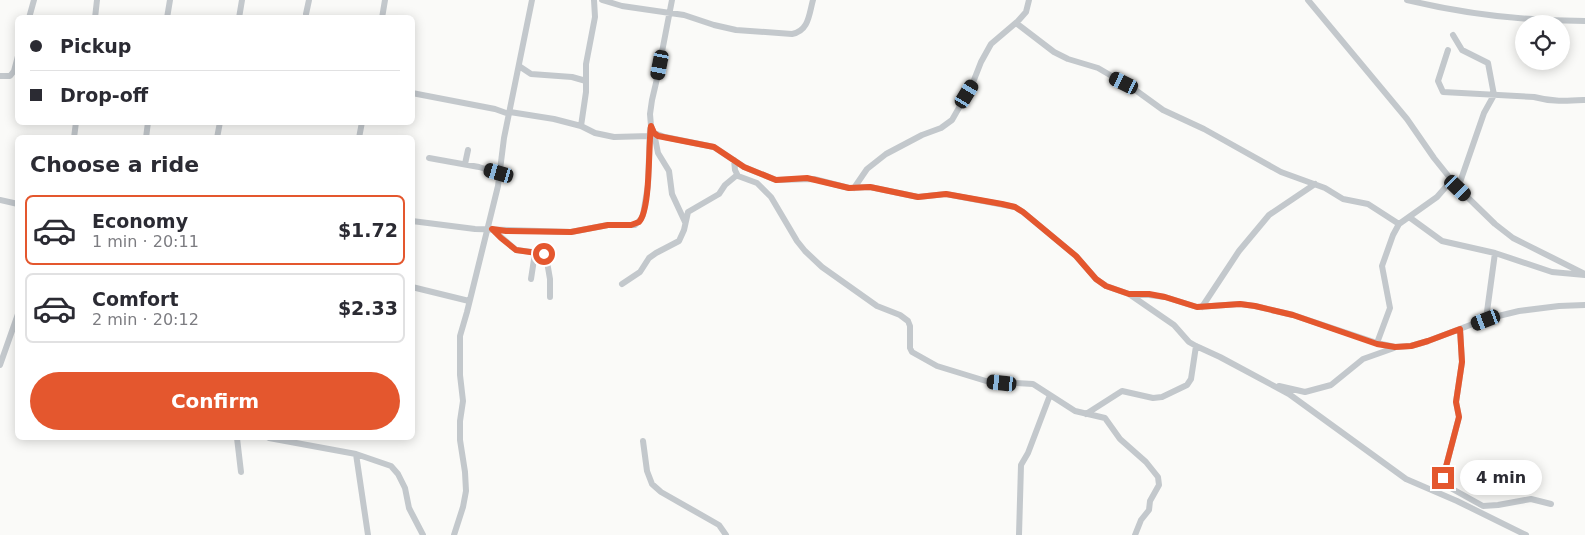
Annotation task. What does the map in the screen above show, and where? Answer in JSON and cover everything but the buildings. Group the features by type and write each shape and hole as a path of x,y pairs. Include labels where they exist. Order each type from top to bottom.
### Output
{"street":[{"path":"30,15 34,0"},
{"path":"95,15 97,0"},
{"path":"168,15 170,0"},
{"path":"240,15 242,0"},
{"path":"306,14 309,0"},
{"path":"382,15 385,0"},
{"path":"454,535 466,491 460,440 463,388 460,375 460,336 489,229 504,138 532,0"},
{"path":"581,126 586,64 595,17 594,0"},
{"path":"602,0 622,6 684,15 736,30 792,34 803,30 813,0"},
{"path":"672,0 652,100 651,126 658,153 668,171 672,194 685,222"},
{"path":"854,188 866,169 886,154 922,135 941,128 952,120 972,85 981,62 991,44 1026,12 1029,0"},
{"path":"1308,0 1407,119 1458,188 1495,224 1514,238 1585,275"},
{"path":"1407,0 1458,10 1507,16 1559,21 1585,21"},
{"path":"1016,23 1061,56 1098,68 1134,89 1163,110 1204,129 1281,172 1316,184 1343,199 1368,204 1400,224"},
{"path":"1453,35 1462,50 1488,63 1494,95 1484,113 1458,188"},
{"path":"1448,50 1438,82 1442,92 1534,97 1558,102 1585,100"},
{"path":"519,66 531,74 572,77 586,81"},
{"path":"0,76 10,76 15,67"},
{"path":"415,93 509,113 554,119 614,137 652,134 714,147 744,167 776,180 807,178 854,188 870,187 918,197 946,194 1015,207 1076,256 1096,279 1106,286 1129,294 1174,325 1196,346 1220,356 1289,394 1406,478 1458,501 1526,535"},
{"path":"415,221 506,231 571,232 608,225 631,225 639,222 643,215 648,186 652,134"},
{"path":"465,164 468,150"},
{"path":"430,158 465,164 499,173"},
{"path":"734,160 737,175 742,179 757,183 771,197 805,251 822,267 877,306 908,320 912,352 937,366 986,381 1033,384 1064,405 1108,420 1120,439 1146,462 1158,478 1159,484 1150,501 1149,510 1141,520 1135,535"},
{"path":"622,284 640,272 649,258 679,240 689,211 719,194 725,185 737,175"},
{"path":"1377,344 1390,308 1383,277 1384,259 1393,235 1400,224 1437,197 1451,181"},
{"path":"1202,307 1239,250 1269,215 1316,184"},
{"path":"0,200 15,203"},
{"path":"1408,217 1438,239 1495,253 1552,272 1585,275"},
{"path":"489,229 516,250 544,254 547,258 550,297"},
{"path":"531,279 535,253"},
{"path":"1486,320 1495,253"},
{"path":"415,288 469,301"},
{"path":"1129,294 1149,294 1202,307 1240,304 1255,306 1293,315 1377,344 1395,347 1411,346 1486,320 1519,311 1585,305"},
{"path":"0,365 15,322"},
{"path":"1460,329 1462,362 1456,402 1459,417 1443,478 1444,482 1483,506 1531,499 1551,504"},
{"path":"1086,414 1122,390 1153,398 1162,397 1187,385 1190,379 1196,346"},
{"path":"1271,384 1304,392 1331,385 1363,359 1395,347"},
{"path":"1019,535 1021,465 1028,453 1050,395"},
{"path":"237,440 241,472"},
{"path":"280,440 356,454 391,466 398,474 405,488 409,508 423,535"},
{"path":"643,441 646,471 652,484 661,492 718,525 726,535"},
{"path":"356,454 368,535"}],"route":[{"path":"544,254 516,250 492,229 571,232 608,225 631,225 639,222 643,215 648,186 651,126 654,133 658,136 714,147 744,167 776,180 807,178 849,188 870,187 918,197 946,194 1015,207 1076,256 1096,279 1106,286 1129,294 1149,294 1165,297 1197,307 1240,304 1255,306 1293,315 1363,337 1377,344 1395,347 1411,346 1460,329 1462,362 1456,402 1459,409 1459,417 1443,478"}]}
